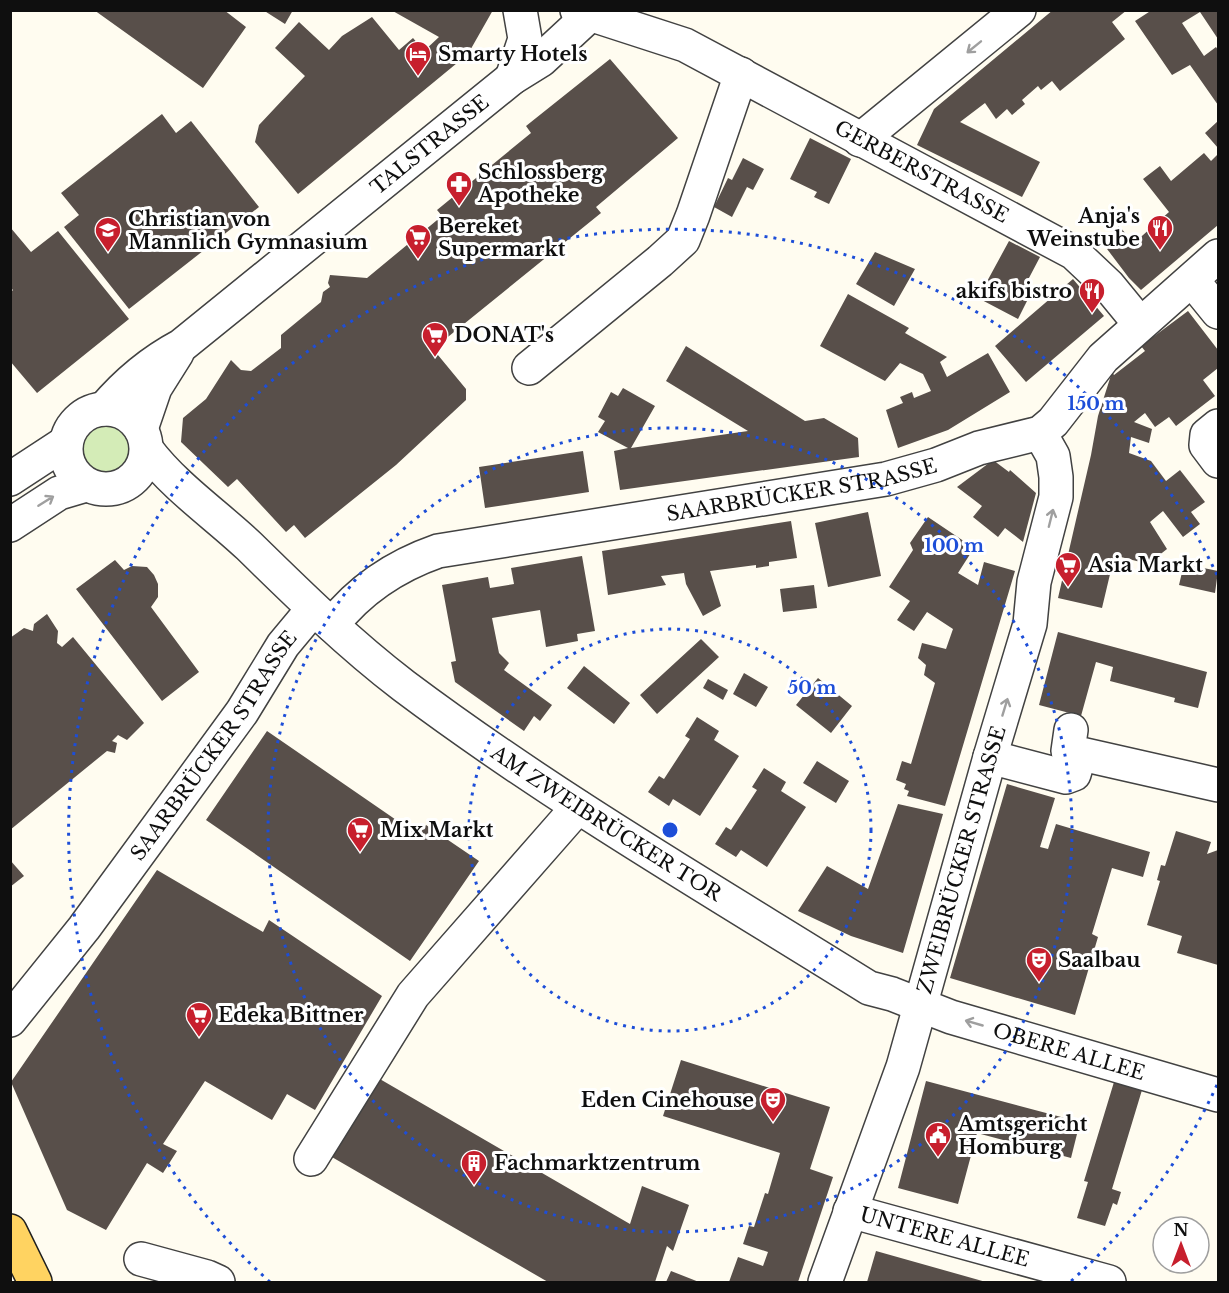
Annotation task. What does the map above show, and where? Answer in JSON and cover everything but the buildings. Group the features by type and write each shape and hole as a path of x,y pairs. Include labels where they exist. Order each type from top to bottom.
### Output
{"main road":[{"path":"10,1231 35,1282"}],"street":[{"path":"512,78 525,39 520,10"},
{"name":"GERBERSTRASSE","path":"648,10 653,19 685,45"},
{"path":"860,140 1019,10"},
{"name":"TALSTRASSE","path":"10,479 65,443 70,429 79,418 91,411 104,409 124,386 165,355 181,346 512,78 541,60 587,12"},
{"name":"GERBERSTRASSE","path":"587,12 685,45 1074,253 1107,285 1140,324"},
{"path":"529,368 683,240 741,74"},
{"path":"1040,433 1058,416 1103,358 1218,256"},
{"path":"1192,280 1218,312"},
{"name":"TALSTRASSE","path":"125,485 136,476 144,464 144,439 155,388 181,346"},
{"path":"104,409 119,410 132,418 159,466 234,532 323,617"},
{"path":"1218,426 1207,435 1206,445 1218,460"},
{"name":"SAARBRÜCKER STRASSE","path":"10,1020 84,928 242,712 283,645 323,617 348,604 384,575 414,559 438,551 886,479 936,465 979,448 1040,433"},
{"name":"ZWEIBRÜCKER STRASSE","path":"825,1282 903,1067 1030,624 1034,582 1056,497 1053,456 1040,433"},
{"path":"65,443 65,455 69,467 86,485 99,489 112,489 134,484 185,491"},
{"path":"10,525 59,493 86,485"},
{"name":"AM ZWEIBRÜCKER TOR","path":"323,617 411,691 578,807 868,988 892,994 921,1006"},
{"path":"990,757 1066,777 1074,774 1076,742 1218,785"},
{"path":"311,1159 414,995 578,807"},
{"name":"OBERE ALLEE","path":"921,1006 951,1017 1218,1095"},
{"name":"UNTERE ALLEE","path":"850,1211 1109,1282"},
{"path":"141,1259 218,1282"}],"green space":[{"path":"101,423 111,423 124,430 131,443 131,453 124,466 111,473 101,473 92,469 85,462 81,453 81,443 85,434 92,427"}],"place":[{"name":"Smarty Hotels","path":"418,77"},
{"name":"Schlossberg Apotheke","path":"459,207"},
{"name":"Anja's Weinstube","path":"1160,251"},
{"name":"Christian von Mannlich Gymnasium","path":"108,253"},
{"name":"Bereket Supermarkt","path":"418,260"},
{"name":"akifs bistro","path":"1092,314"},
{"name":"DONAT's","path":"435,358"},
{"name":"Asia Markt","path":"1068,588"},
{"name":"Mix Markt","path":"360,853"},
{"name":"Saalbau","path":"1039,983"},
{"name":"Edeka Bittner","path":"199,1038"},
{"name":"Eden Cinehouse","path":"773,1123"},
{"name":"Amtsgericht Homburg","path":"938,1158"},
{"name":"Fachmarktzentrum","path":"474,1186"}]}
